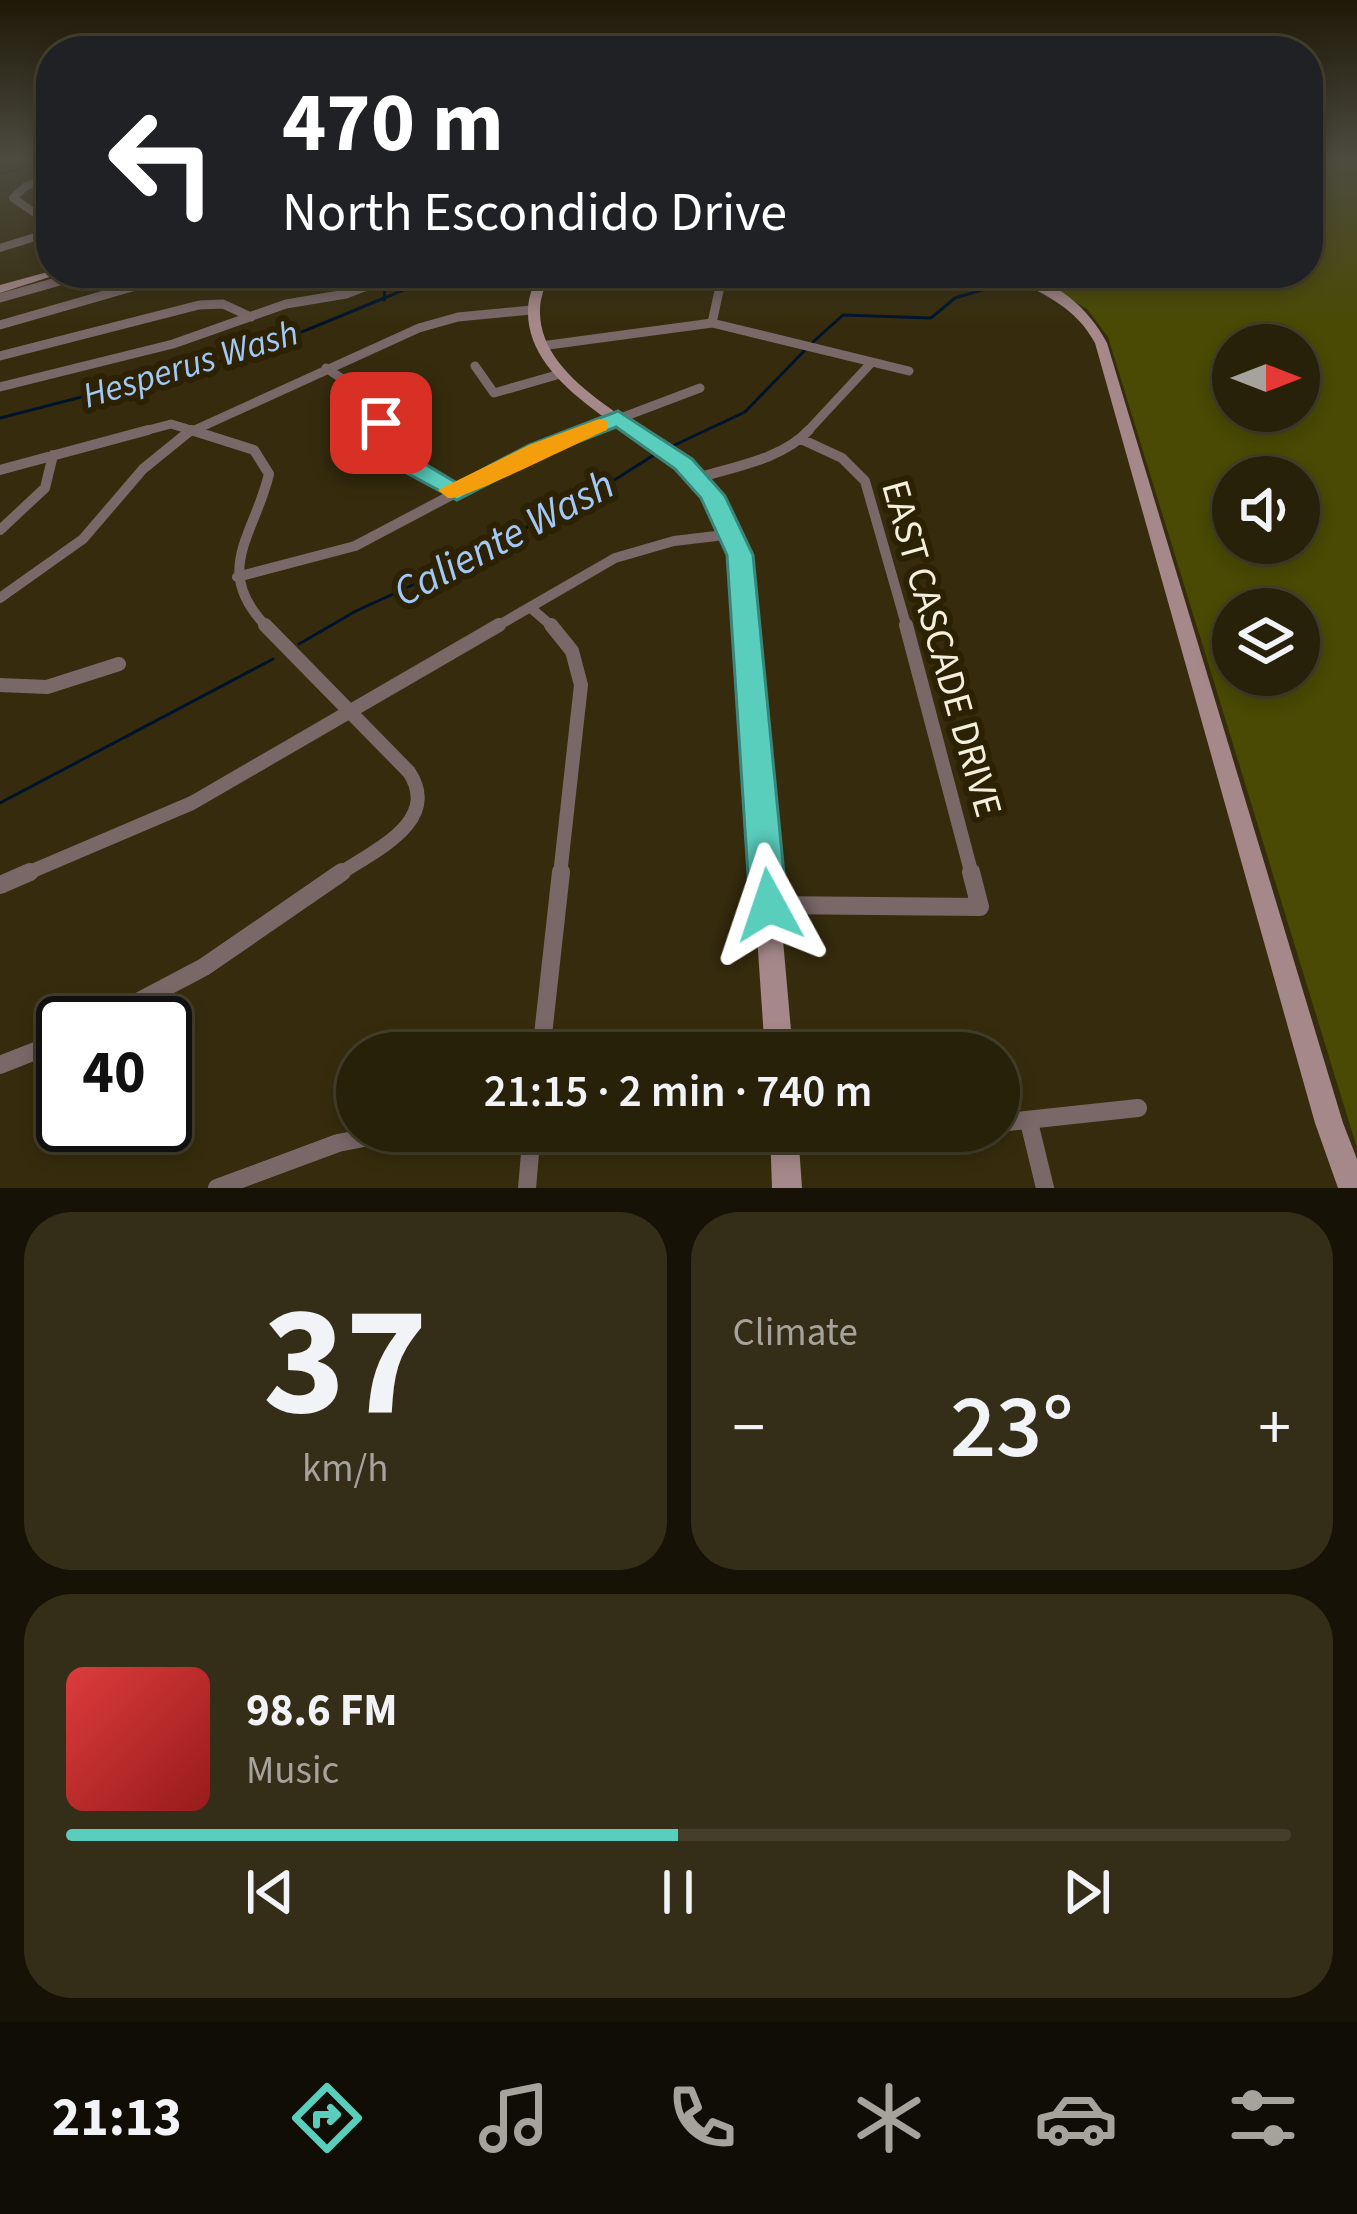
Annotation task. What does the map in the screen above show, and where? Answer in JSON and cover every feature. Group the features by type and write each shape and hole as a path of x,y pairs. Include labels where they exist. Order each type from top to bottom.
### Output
{"street":[{"path":"0,248 36,234"},
{"path":"0,289 34,284"},
{"path":"0,298 34,284"},
{"path":"39,288 64,307"},
{"path":"0,326 129,288"},
{"path":"0,387 173,344 294,302 361,288"},
{"path":"538,288 531,310 541,346 560,374 697,478 733,534 743,580 777,1032"},
{"path":"712,323 720,288"},
{"path":"1041,288 1072,304 1101,343 1329,1123 1353,1188"},
{"path":"0,356 199,305 223,304 251,316"},
{"path":"0,598 83,539 143,469 193,429 442,321 531,310"},
{"path":"541,346 712,323 909,371"},
{"path":"697,478 755,461 801,439 872,362"},
{"path":"475,366 494,393 560,374"},
{"path":"326,368 362,392 411,466 457,493"},
{"path":"237,577 355,546 537,450 700,388"},
{"path":"0,470 165,424 241,444 268,465 267,487 240,544 237,577 247,607 417,782 421,805 405,830 222,954 147,996"},
{"name":"EAST CASCADE DRIVE","path":"769,905 980,907 871,491 858,469 801,439"},
{"path":"0,530 50,480 56,464 53,455"},
{"path":"0,885 192,803 639,548 733,534"},
{"path":"532,610 566,640 575,654 581,686 543,1032"},
{"path":"0,685 47,687 119,664"},
{"path":"0,1065 36,1051"},
{"path":"1020,1122 1138,1108"},
{"path":"1029,1122 1045,1188"},
{"path":"218,1188 336,1144"},
{"path":"526,1188 530,1152"},
{"path":"785,1152 787,1188"}],"shaded area":[{"path":"1323,213 1357,213 1357,1148 1218,696 1320,696 1320,588 1212,588 1212,676 1108,337 1087,309 1052,288 1323,288"}],"waterway":[{"path":"384,298 385,288"},
{"name":"Hesperus Wash","path":"384,298 409,288"},
{"name":"Caliente Wash","path":"813,342 843,315 931,318 955,298 989,288"},
{"name":"Hesperus Wash","path":"0,418 248,354 384,298"},
{"name":"Caliente Wash","path":"666,449 745,412 806,349"},
{"name":"Caliente Wash","path":"299,644 356,611 513,539 534,521 578,503 657,453"},
{"name":"Caliente Wash","path":"0,803 273,659"}],"slow traffic":[{"path":"451,490 457,493 537,450 599,425"}],"route":[{"path":"381,423 411,466 457,493 537,450 618,418 683,464 712,496 740,555 769,905"}]}
